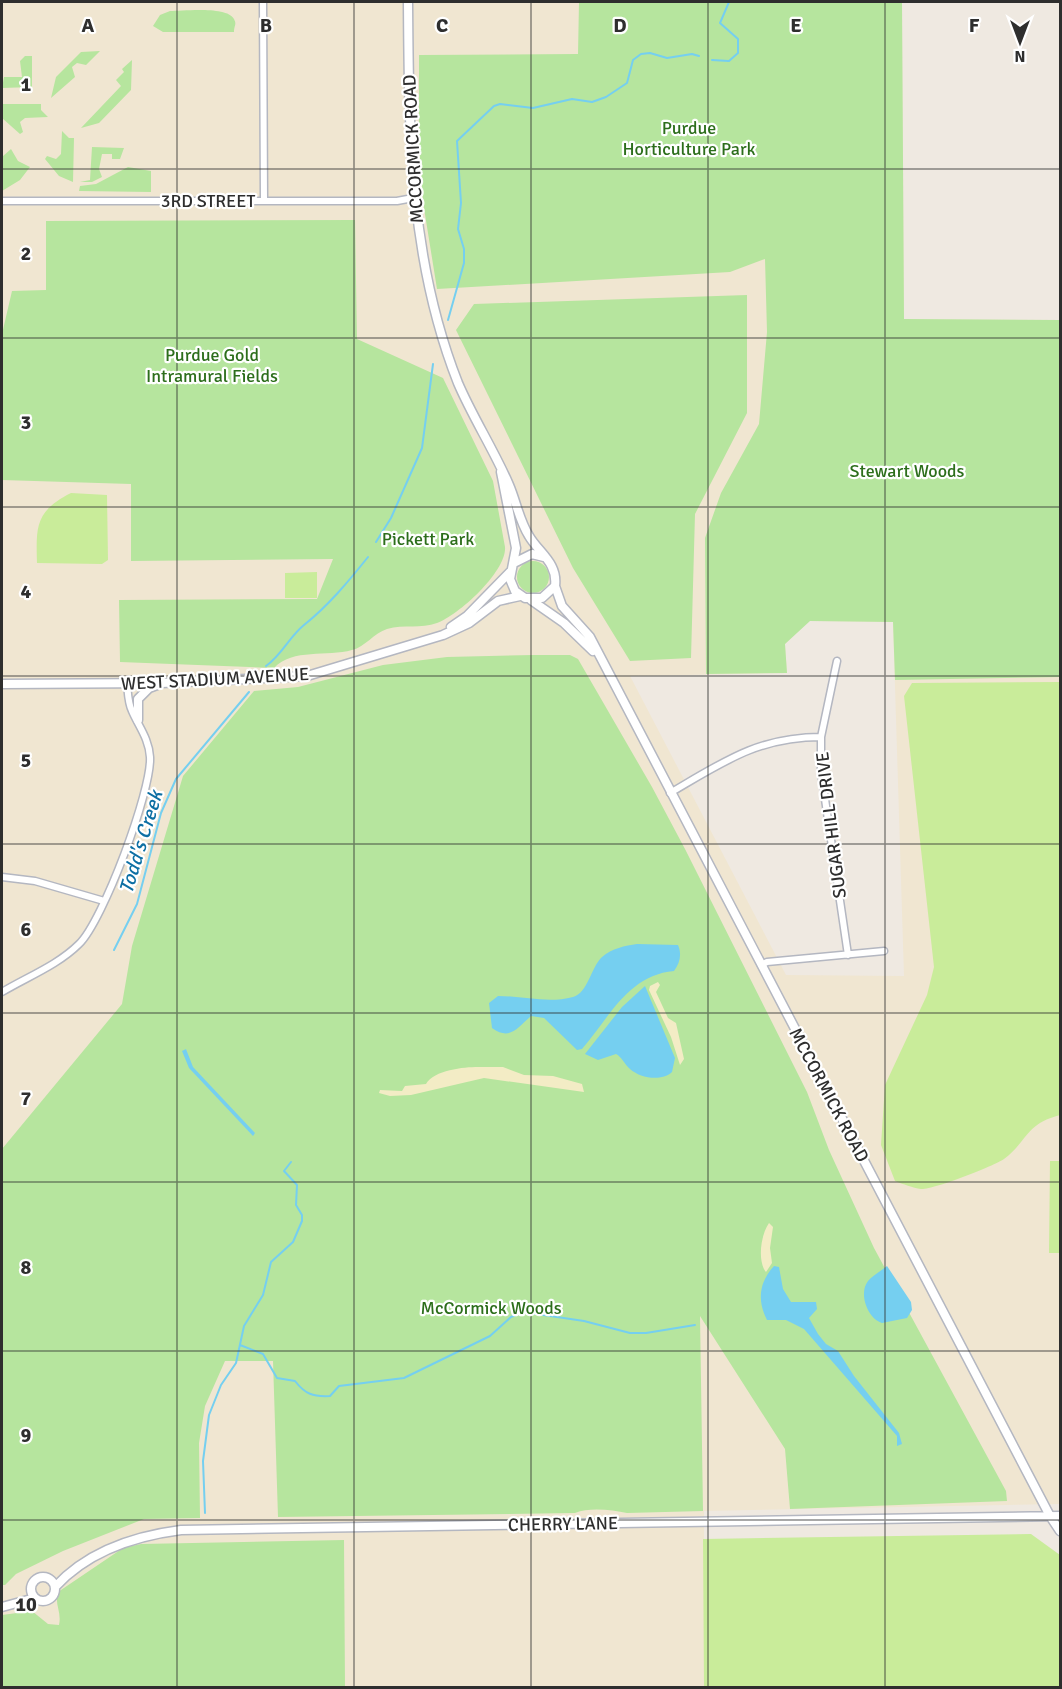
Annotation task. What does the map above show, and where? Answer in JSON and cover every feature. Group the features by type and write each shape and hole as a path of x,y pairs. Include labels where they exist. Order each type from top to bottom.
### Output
{"street":[{"path":"263,2 264,201"},
{"name":"MCCORMICK ROAD","path":"408,2 409,137 413,198 421,253 438,324 463,392 507,481 529,536 545,557"},
{"name":"3RD STREET","path":"2,201 264,201 413,198"},
{"path":"501,472 515,544 514,563 510,572 512,585 520,596 530,599 542,598 555,586 553,567 545,557 532,554 514,563"},
{"name":"WEST STADIUM AVENUE","path":"424,640 467,616 510,572"},
{"name":"MCCORMICK ROAD","path":"555,586 562,606 590,637 1050,1516 1060,1531"},
{"name":"WEST STADIUM AVENUE","path":"2,684 127,684 307,676 424,640 469,623 498,601 520,596"},
{"name":"MCCORMICK ROAD","path":"530,599 564,623 599,658"},
{"name":"SUGAR HILL DRIVE","path":"837,661 821,737 821,772 848,955"},
{"path":"138,720 137,705 142,694 162,683"},
{"path":"2,992 41,971 78,945 86,937 104,901 137,816 150,771 146,738 132,712 127,684"},
{"path":"670,793 728,760 765,743 794,737 821,737"},
{"path":"2,877 35,881 104,901"},
{"path":"761,965 767,962 884,951"},
{"name":"CHERRY LANE","path":"52,1583 100,1552 126,1541 181,1530 1060,1516"},
{"path":"43,1577 52,1583 53,1595 48,1600 35,1598 2,1605 30,1589 36,1579 43,1577"},
{"path":"30,1589 35,1598"}],"shaded area":[{"path":"2,2 902,2 904,319 1060,320 1060,1504 704,1511 704,1687 2,1688","holes":["809,621 893,622 904,976 786,975 630,676 787,673 785,644"]}],"green space":[{"path":"579,2 902,2 904,319 1060,320 1060,677 895,680 893,622 810,621 785,644 787,673 706,674 705,538 721,493 759,424 767,332 765,259 730,272 437,289 423,202 419,147 419,55 578,54"},
{"path":"170,11 223,12 234,19 234,32 163,32 153,26 160,15"},
{"path":"100,51 86,65 77,63 72,67 75,77 51,98 56,77 81,52"},
{"path":"25,56 32,56 32,87 2,88 4,77 22,77 20,61"},
{"path":"132,60 131,90 99,123 81,128 121,86 116,80 124,72 122,69"},
{"path":"2,104 41,104 41,110 48,117 25,118 20,122 23,132 20,134 2,118"},
{"path":"62,131 69,138 74,138 73,182 59,176 45,159 47,156 56,159 61,154"},
{"path":"92,147 124,148 120,159 112,159 112,154 102,154 99,169 102,177 92,182 80,182 90,180"},
{"path":"11,149 18,161 30,167 20,180 2,191 2,157"},
{"path":"128,167 151,171 151,192 79,191 80,186 96,184"},
{"name":"Purdue Gold Intramural Fields","path":"355,220 357,339 443,378 493,481 505,547 504,557 480,591 446,618 431,625 387,629 352,650 300,655 274,668 120,662 119,600 317,599 333,559 131,561 131,484 2,480 2,334 12,291 46,290 46,221"},
{"path":"747,295 747,413 695,514 691,658 630,661 573,568 456,330 474,304"},
{"path":"71,493 107,495 108,560 102,564 37,563 40,521 50,506"},
{"path":"533,561 544,566 549,577 544,588 533,593 522,588 517,577 522,566"},
{"path":"317,572 317,598 285,598 285,573"},
{"name":"McCormick Woods","path":"570,655 578,659 652,787 807,1092 829,1150 874,1248 1006,1491 1007,1501 790,1509 785,1449 700,1316 703,1511 627,1513 594,1510 575,1513 278,1517 273,1361 225,1361 205,1406 199,1443 200,1518 144,1519 63,1551 16,1574 5,1585 2,1585 2,1149 122,1004 132,946 183,776 254,691 298,687 383,665 447,657"},
{"path":"1060,682 1060,1115 1033,1128 1012,1152 998,1162 938,1186 921,1189 911,1187 895,1181 881,1145 885,1085 927,995 934,967 904,696 912,683"},
{"path":"1050,1161 1060,1161 1060,1253 1049,1253"},
{"path":"1031,1534 1060,1555 1060,1687 704,1687 703,1539"},
{"path":"344,1540 345,1687 2,1688 2,1615 32,1611 48,1624 59,1625 58,1592 123,1548 141,1544"}],"sand":[{"path":"658,982 660,985 656,992 668,1018 676,1023 684,1059 680,1065 671,1037 649,990 650,986"},
{"path":"478,1067 503,1067 524,1075 553,1076 582,1084 584,1092 484,1078 411,1095 390,1096 379,1093 380,1090 402,1091 405,1086 426,1084 442,1072"},
{"path":"769,1223 773,1227 770,1248 772,1263 766,1272 763,1267 761,1248"}],"water":[{"path":"637,944 678,945 680,958 678,965 674,971 658,974 632,989 582,1049 577,1050 544,1018 531,1016 509,1033 498,1032 492,1028 489,1003 498,996 545,1000 573,997 578,995 586,985 602,957 614,949"},
{"path":"645,986 675,1058 672,1072 657,1078 639,1075 616,1054 598,1060 585,1054 622,1007"},
{"path":"186,1049 193,1067 255,1133 253,1136 189,1068 182,1051"},
{"path":"774,1266 779,1267 783,1289 791,1302 816,1302 817,1309 809,1318 818,1334 826,1344 838,1351 854,1376 899,1433 902,1444 897,1446 897,1436 804,1329 786,1320 767,1320 762,1306 761,1292 765,1279"},
{"path":"887,1266 911,1302 912,1310 907,1318 882,1323 872,1317 864,1299 864,1292 868,1281"}],"waterway":[{"name":"Todd's Creek","path":"712,60 729,61 738,53 738,39 720,23 729,2"},
{"name":"Todd's Creek","path":"448,320 464,263 464,249 458,229 461,203 457,141 494,106 500,104 533,108 572,99 592,102 606,97 627,83 633,60 641,54 650,53 667,58 692,54 699,56"},
{"name":"Todd's Creek","path":"376,542 391,518 422,448 433,364"},
{"name":"Todd's Creek","path":"266,666 337,593 368,557"},
{"name":"Todd's Creek","path":"114,950 137,904 161,813 176,779 249,692"},
{"path":"205,1513 203,1461 209,1415 221,1385 236,1363 244,1326 263,1295 271,1262 293,1242 302,1221 302,1215 296,1205 297,1185 284,1171 291,1162"},
{"path":"240,1345 263,1354 277,1378 295,1381 310,1394 330,1396 339,1386 404,1378 490,1336 511,1317 523,1312 584,1321 630,1333 646,1333 695,1325"}],"park label":[{"name":"Purdue Horticulture Park","path":"689,138"},
{"name":"Stewart Woods","path":"907,471"},
{"name":"Pickett Park","path":"428,539"}]}
